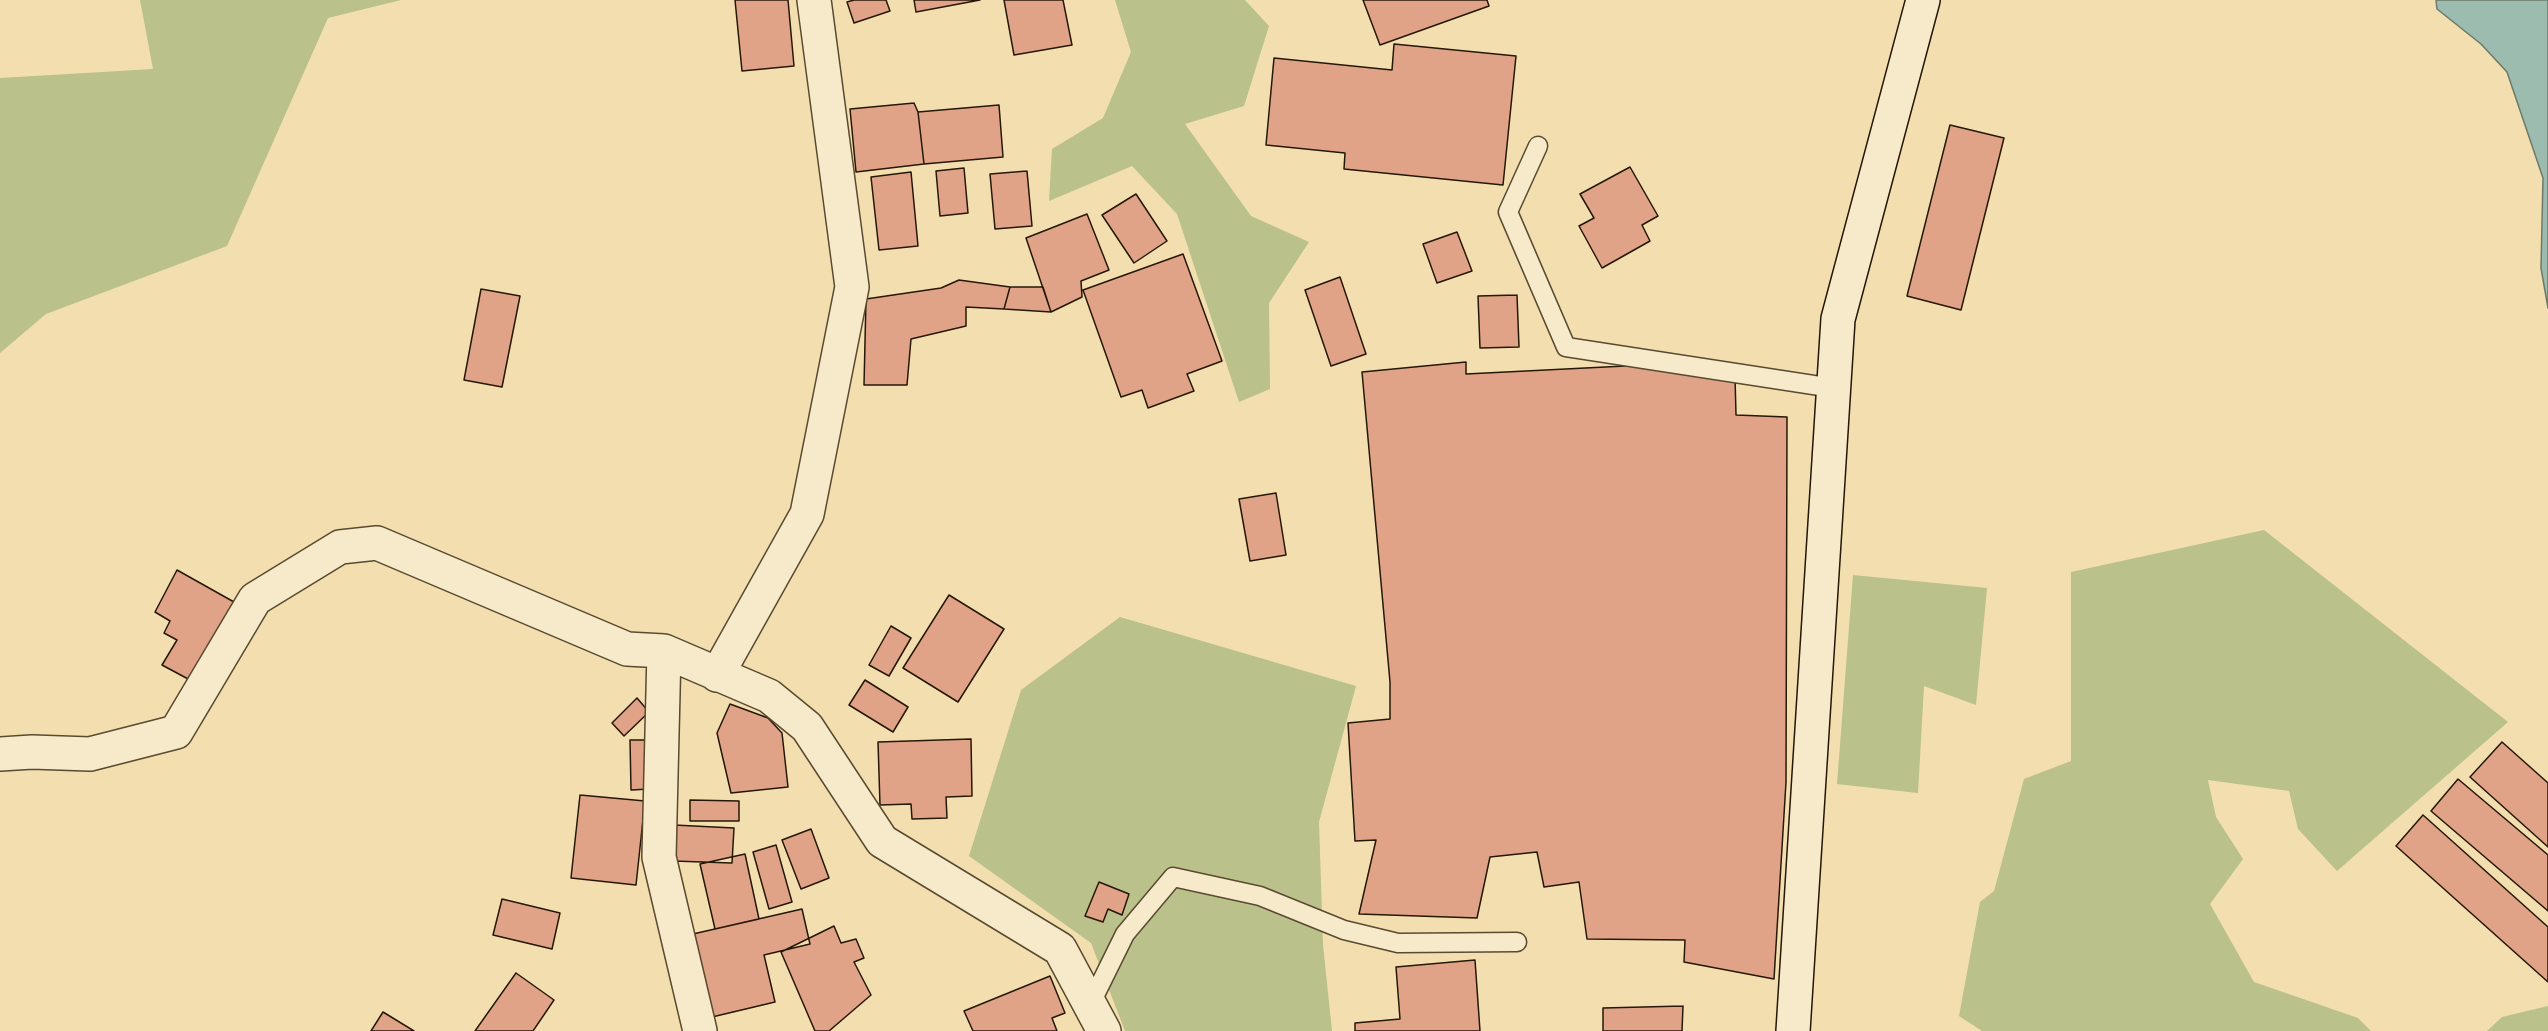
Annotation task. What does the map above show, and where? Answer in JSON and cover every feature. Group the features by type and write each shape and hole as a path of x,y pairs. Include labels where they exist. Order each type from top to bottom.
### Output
{"street":[{"path":"717,675 807,514 852,287 814,0"},
{"path":"1793,1031 1838,319 1923,0"},
{"path":"0,754 90,754 176,732 255,599 340,548 377,543 627,649 664,651 769,696 807,727 882,841 1060,949 1097,1018"},
{"path":"664,651 659,857 700,1031"}],"lane":[{"path":"1538,147 1508,212 1566,347 1833,388"},
{"path":"1097,1018 1125,934 1173,877 1260,896 1344,930 1398,943 1517,942"}],"green space":[{"path":"140,0 401,0 328,18 227,246 46,314 0,353 0,78 153,69"},
{"path":"1115,0 1245,0 1269,26 1244,106 1185,124 1251,216 1309,242 1269,303 1270,389 1239,402 1177,214 1132,166 1049,201 1052,149 1103,118 1131,52"},
{"path":"2264,530 2508,722 2337,871 2298,829 2289,791 2208,780 2216,817 2243,859 2210,904 2254,982 2358,1018 2371,1031 1982,1031 1959,1016 1980,902 1994,891 2024,779 2071,761 2071,572"},
{"path":"1853,575 1987,588 1976,705 1924,686 1918,793 1837,784"},
{"path":"1120,617 1356,686 1319,822 1323,945 1332,1031 1125,1031 1091,943 969,856 1021,690"},
{"path":"2548,1006 2548,1031 2487,1031 2502,1017"}],"shaded area":[{"path":"2436,0 2548,0 2548,308 2541,268 2543,178 2507,72 2481,44 2437,9"}],"building":[{"path":"735,0 788,0 794,66 742,71"},
{"path":"886,0 890,11 854,23 847,2"},
{"path":"914,0 980,0 916,12"},
{"path":"1004,0 1063,0 1072,45 1014,55"},
{"path":"1363,0 1487,0 1489,6 1380,45"},
{"path":"1394,44 1516,56 1503,185 1344,169 1345,153 1266,145 1274,58 1392,70"},
{"path":"914,103 918,112 924,164 856,172 850,109"},
{"path":"999,105 1003,157 924,164 918,112"},
{"path":"1950,125 2004,138 1961,310 1907,296"},
{"path":"1630,167 1658,216 1642,225 1650,241 1602,268 1579,226 1594,218 1580,194"},
{"path":"964,168 968,213 940,216 936,171"},
{"path":"1027,171 1032,226 995,229 990,174"},
{"path":"911,172 918,246 879,250 871,177"},
{"path":"1136,194 1167,241 1134,263 1102,215"},
{"path":"1087,214 1109,270 1081,281 1082,297 1051,312 1026,238"},
{"path":"1457,232 1472,271 1437,283 1423,244"},
{"path":"1183,254 1222,361 1187,374 1194,391 1148,408 1142,390 1121,397 1083,290"},
{"path":"1340,277 1366,354 1331,366 1305,290"},
{"path":"959,280 1010,287 1004,309 966,307 966,326 911,339 907,385 864,385 866,299 941,288"},
{"path":"1010,287 1043,287 1051,312 1004,309"},
{"path":"481,289 520,296 502,387 464,380"},
{"path":"1517,295 1519,347 1480,348 1478,296"},
{"path":"1466,362 1466,374 1645,365 1735,376 1736,415 1787,417 1786,782 1774,979 1684,962 1685,940 1587,939 1579,882 1544,887 1537,852 1490,857 1477,918 1359,914 1376,840 1355,841 1348,723 1390,719 1390,682 1362,372"},
{"path":"1276,493 1286,555 1250,561 1239,499"},
{"path":"177,570 234,602 190,680 162,665 177,640 164,633 170,621 155,612"},
{"path":"949,595 1004,629 958,702 903,668"},
{"path":"891,626 911,638 889,676 869,665"},
{"path":"865,680 908,707 893,732 849,705"},
{"path":"637,698 649,712 624,736 612,723"},
{"path":"730,704 768,718 782,733 788,787 731,793 717,733"},
{"path":"971,739 972,796 946,797 947,818 912,819 911,804 880,805 878,742"},
{"path":"630,740 649,740 650,789 631,790"},
{"path":"2502,742 2548,783 2548,847 2470,777"},
{"path":"2458,779 2548,855 2548,911 2431,811"},
{"path":"580,795 645,801 636,885 571,878"},
{"path":"690,800 739,801 739,821 690,821"},
{"path":"2423,815 2548,927 2548,982 2396,846"},
{"path":"674,825 734,828 732,863 673,861"},
{"path":"811,829 829,878 801,889 782,840"},
{"path":"776,845 792,902 769,909 753,852"},
{"path":"745,854 759,919 715,929 700,864"},
{"path":"1099,882 1129,894 1122,915 1108,909 1103,922 1085,916"},
{"path":"502,899 560,913 552,949 493,935"},
{"path":"802,909 810,944 764,955 775,1002 712,1017 693,934"},
{"path":"834,926 841,943 856,939 864,958 854,962 871,995 829,1031 815,1031 781,952"},
{"path":"1475,960 1480,1031 1355,1031 1355,1023 1400,1019 1396,967"},
{"path":"516,973 554,1000 533,1031 475,1031"},
{"path":"1050,976 1065,1013 1052,1018 1057,1031 973,1031 964,1011"},
{"path":"1683,1006 1682,1031 1603,1031 1603,1008"},
{"path":"383,1012 414,1031 371,1031"}]}
